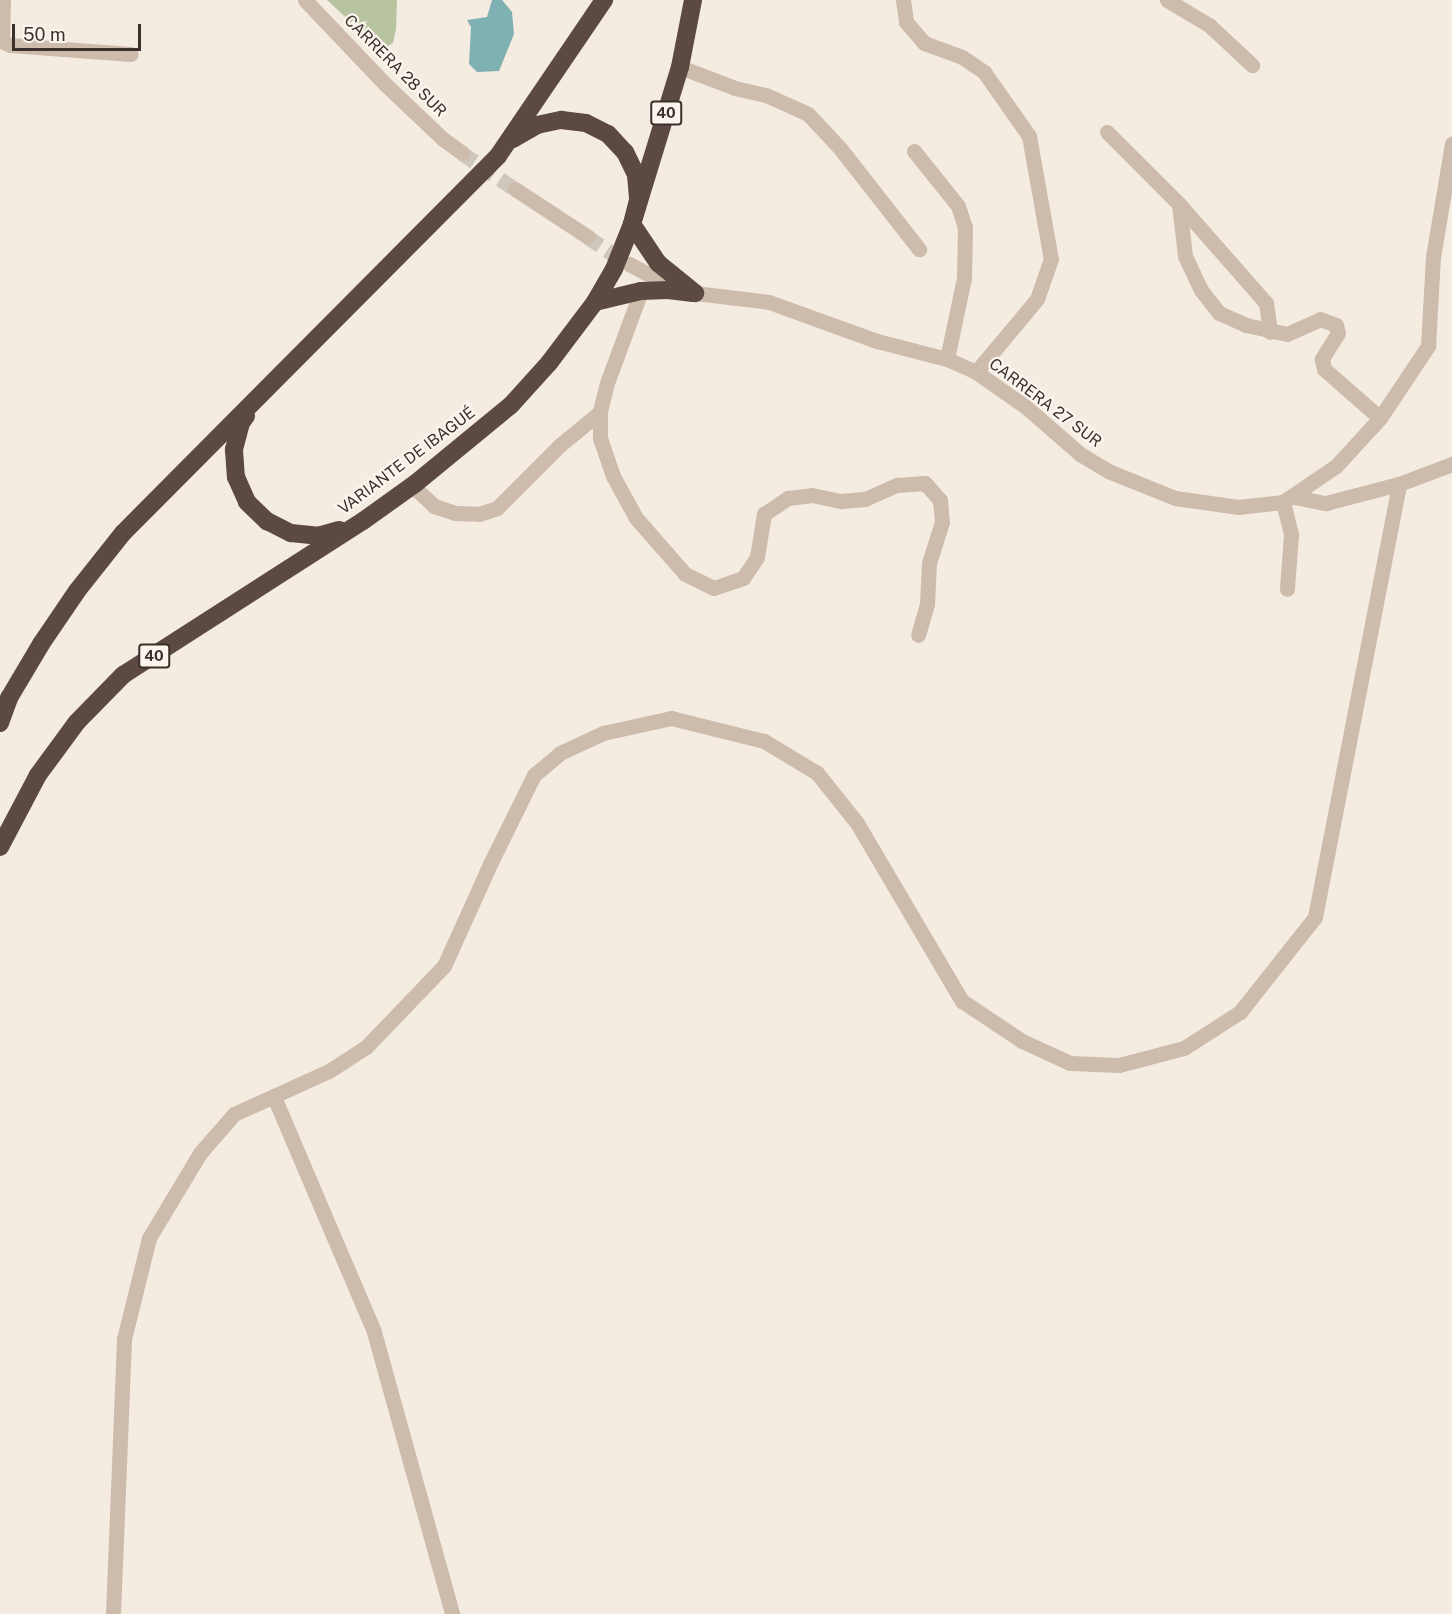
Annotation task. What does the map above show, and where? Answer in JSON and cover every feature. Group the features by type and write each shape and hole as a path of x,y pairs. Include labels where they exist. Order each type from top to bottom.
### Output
{"highway":[{"path":"498,156 604,0"},
{"name":"VARIANTE DE IBAGUÉ","path":"0,847 38,776 78,722 123,675 363,521 416,483 511,405 549,363 595,302 614,269 632,224 680,67 693,0"},
{"path":"0,723 9,698 36,653 83,583 123,533 515,137 537,125 561,120 593,127 608,134 625,152 636,175 638,200 632,224 658,263 695,293"},
{"path":"595,302 641,291 668,290 695,293"},
{"path":"256,401 241,423 234,450 236,477 247,502 267,521 291,533 318,536 363,521"}],"street":[{"path":"3,0 2,41 10,45 131,54"},
{"name":"CARRERA 28 SUR","path":"305,0 386,85 443,139 462,153"},
{"path":"903,0 906,22 924,43 962,57 984,72 1029,136 1051,259 1037,299 976,372"},
{"path":"1167,0 1209,25 1252,66"},
{"path":"680,67 735,88 766,94 808,114 839,147 919,249"},
{"path":"1107,132 1179,204 1266,303 1270,332"},
{"path":"1289,500 1336,466 1380,418 1428,346 1433,257 1452,144"},
{"path":"914,151 958,207 965,227 964,278 947,359"},
{"path":"515,189 588,237"},
{"path":"1179,204 1185,256 1201,291 1219,313 1246,326 1287,334 1324,318 1336,325 1338,333 1323,359 1324,369 1380,418"},
{"name":"CARRERA 27 SUR","path":"629,264 646,275 695,293 769,302 877,341 947,359 976,372 1026,407 1080,454 1108,471 1175,498 1238,507 1289,500"},
{"path":"641,291 607,383 600,412 600,438 613,476 636,518 685,574 714,588 743,578 757,557 764,514 788,498 812,495 841,501 865,499 897,485 925,483 940,500 942,522 929,563 927,604 918,635"},
{"path":"416,483 417,490 434,506 455,513 479,514 497,508 560,445 600,412"},
{"path":"1289,500 1326,503 1399,484 1452,464"},
{"path":"113,1614 124,1339 149,1238 200,1153 234,1114 329,1071 366,1047 444,966 491,862 534,775 560,753 603,733 671,718 764,741 817,773 857,824 962,1002 1022,1041 1070,1063 1119,1065 1184,1048 1240,1011 1315,917 1399,484"},
{"path":"1287,589 1291,534 1289,500"},
{"path":"274,1097 374,1332 452,1614"}],"green space":[{"path":"327,0 397,0 393,43 384,48 371,41"}],"water":[{"path":"492,0 502,0 512,12 514,34 499,71 477,72 469,64 471,27 467,20 487,17"}],"tunnel":[{"path":"462,153 515,189"},
{"path":"588,237 628,264"}]}
